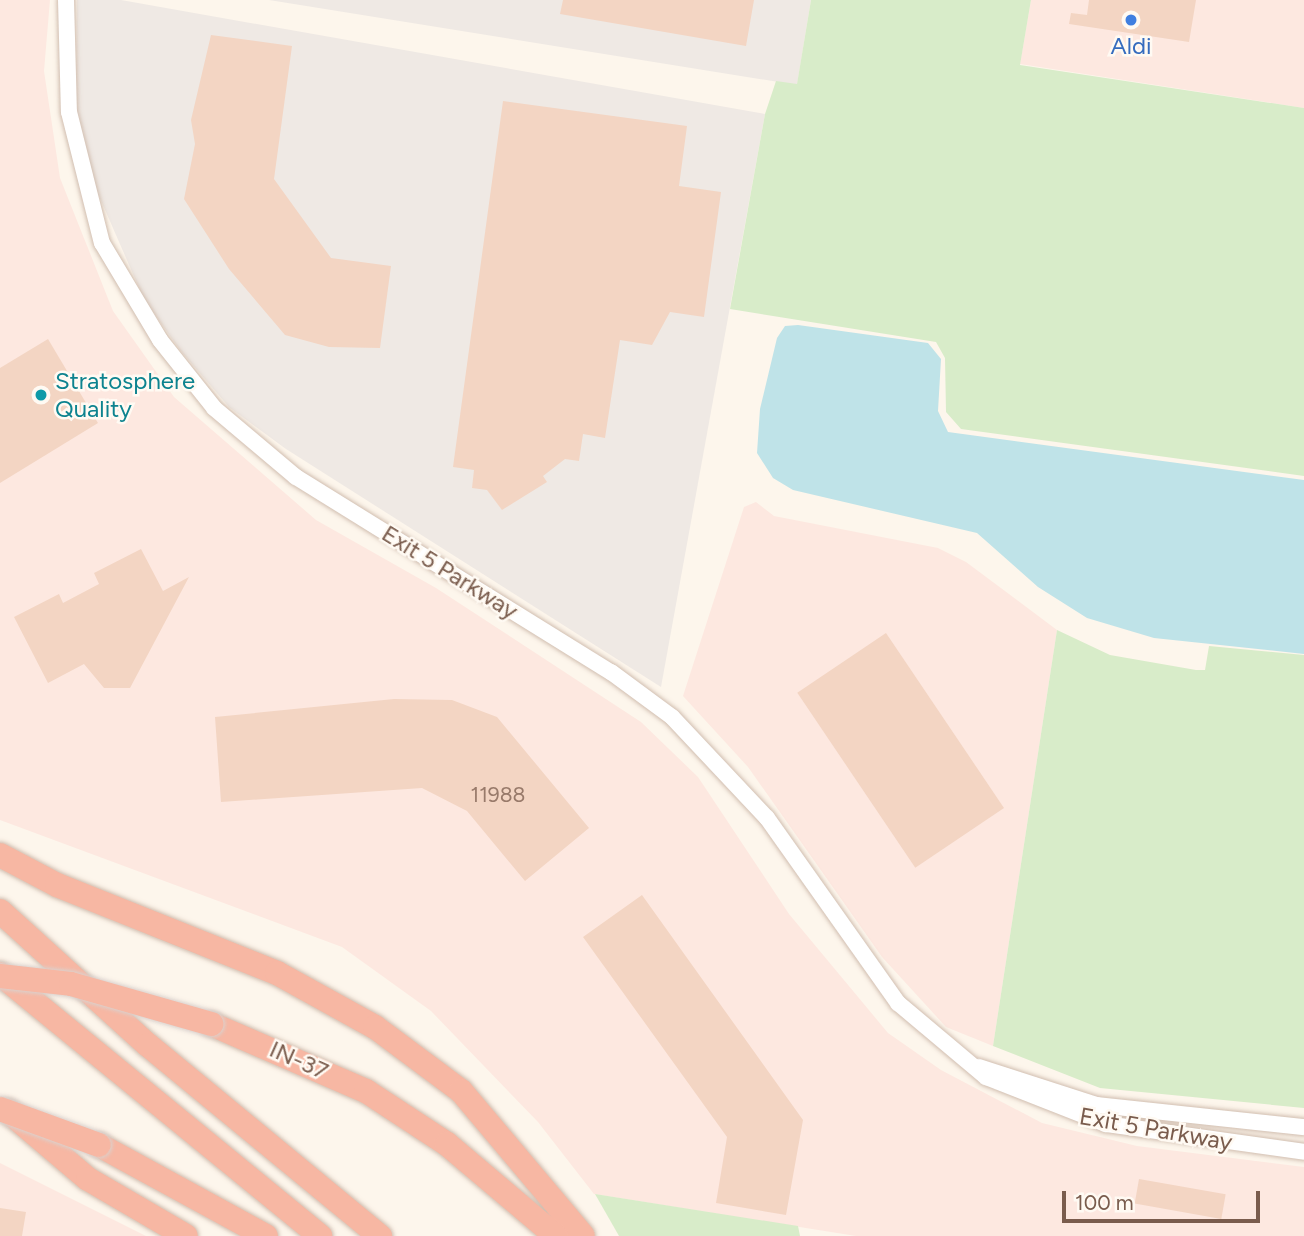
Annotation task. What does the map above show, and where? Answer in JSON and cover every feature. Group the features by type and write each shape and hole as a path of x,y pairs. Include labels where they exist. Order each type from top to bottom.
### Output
{"highway":[{"path":"0,855 57,885 278,973 375,1027 461,1091 583,1236"},
{"path":"0,911 148,1045 380,1236"},
{"path":"0,975 320,1236"},
{"name":"IN-37","path":"0,975 71,984 211,1024 366,1091 447,1144 556,1236"},
{"path":"0,1103 88,1180 186,1236"},
{"path":"0,1109 99,1145 266,1236"}],"street":[{"name":"Exit 5 Parkway","path":"66,0 69,112 102,243 160,340 214,408 296,477 611,672 672,717 767,818 898,1003 1013,1091 1106,1124 1304,1152"},
{"name":"Exit 5 Parkway","path":"979,1067 1111,1108 1304,1126"}],"shaded area":[{"path":"0,0 50,0 44,71 60,178 113,311 174,397 316,520 436,588 641,722 698,777 789,914 888,1033 941,1070 1042,1123 1137,1146 1304,1167 1304,1236 856,1236 594,1194 538,1122 431,1011 342,947 0,820"},
{"path":"77,0 121,0 765,114 661,687 286,449 229,407 180,350 144,299 92,180 76,118"},
{"path":"269,0 811,0 797,85"},
{"path":"1031,0 1304,0 1304,108 1020,64"},
{"path":"756,502 774,516 938,548 966,562 1057,630 993,1046 946,1027 882,957 748,767 683,696 744,507"},
{"path":"0,1163 146,1236 0,1236"}],"green space":[{"path":"811,0 1031,0 1020,65 1304,108 1304,476 961,429 946,412 945,358 936,342 730,309 765,114 776,81 797,84"},
{"path":"1057,630 1110,655 1196,670 1205,670 1209,646 1304,655 1304,1108 1100,1088 993,1046"},
{"path":"595,1194 798,1226 800,1236 619,1236"}],"water":[{"path":"798,325 928,343 941,359 938,411 948,432 1304,480 1304,654 1154,638 1087,618 1038,587 977,533 793,490 773,478 757,453 760,409 777,338 785,326"}],"building":[{"path":"563,0 754,0 746,46 560,14"},
{"name":"Aldi","path":"1089,0 1196,0 1189,42 1069,24 1071,13 1087,15"},
{"path":"211,35 292,46 274,179 331,258 391,266 380,348 329,347 285,335 229,269 184,199 195,144 191,120"},
{"path":"503,101 687,126 679,186 721,192 704,317 670,312 652,345 620,340 605,438 583,434 579,461 565,459 543,476 547,482 502,510 487,490 472,488 474,470 453,467"},
{"name":"Stratosphere Quality","path":"48,339 98,423 0,483 0,368"},
{"path":"141,549 163,591 189,577 130,688 104,688 84,664 48,683 14,617 59,594 63,603 99,584 94,573"},
{"path":"886,633 1004,808 915,868 797,693"},
{"path":"394,699 452,700 497,717 589,828 525,881 467,811 422,788 221,802 215,717"},
{"path":"642,895 803,1120 786,1215 716,1203 727,1137 583,937"},
{"path":"1139,1179 1226,1194 1221,1219 1135,1204"},
{"path":"0,1208 26,1212 22,1236 0,1236"}],"place":[{"name":"Aldi","path":"1131,20"},
{"name":"Stratosphere Quality","path":"41,395"}]}
